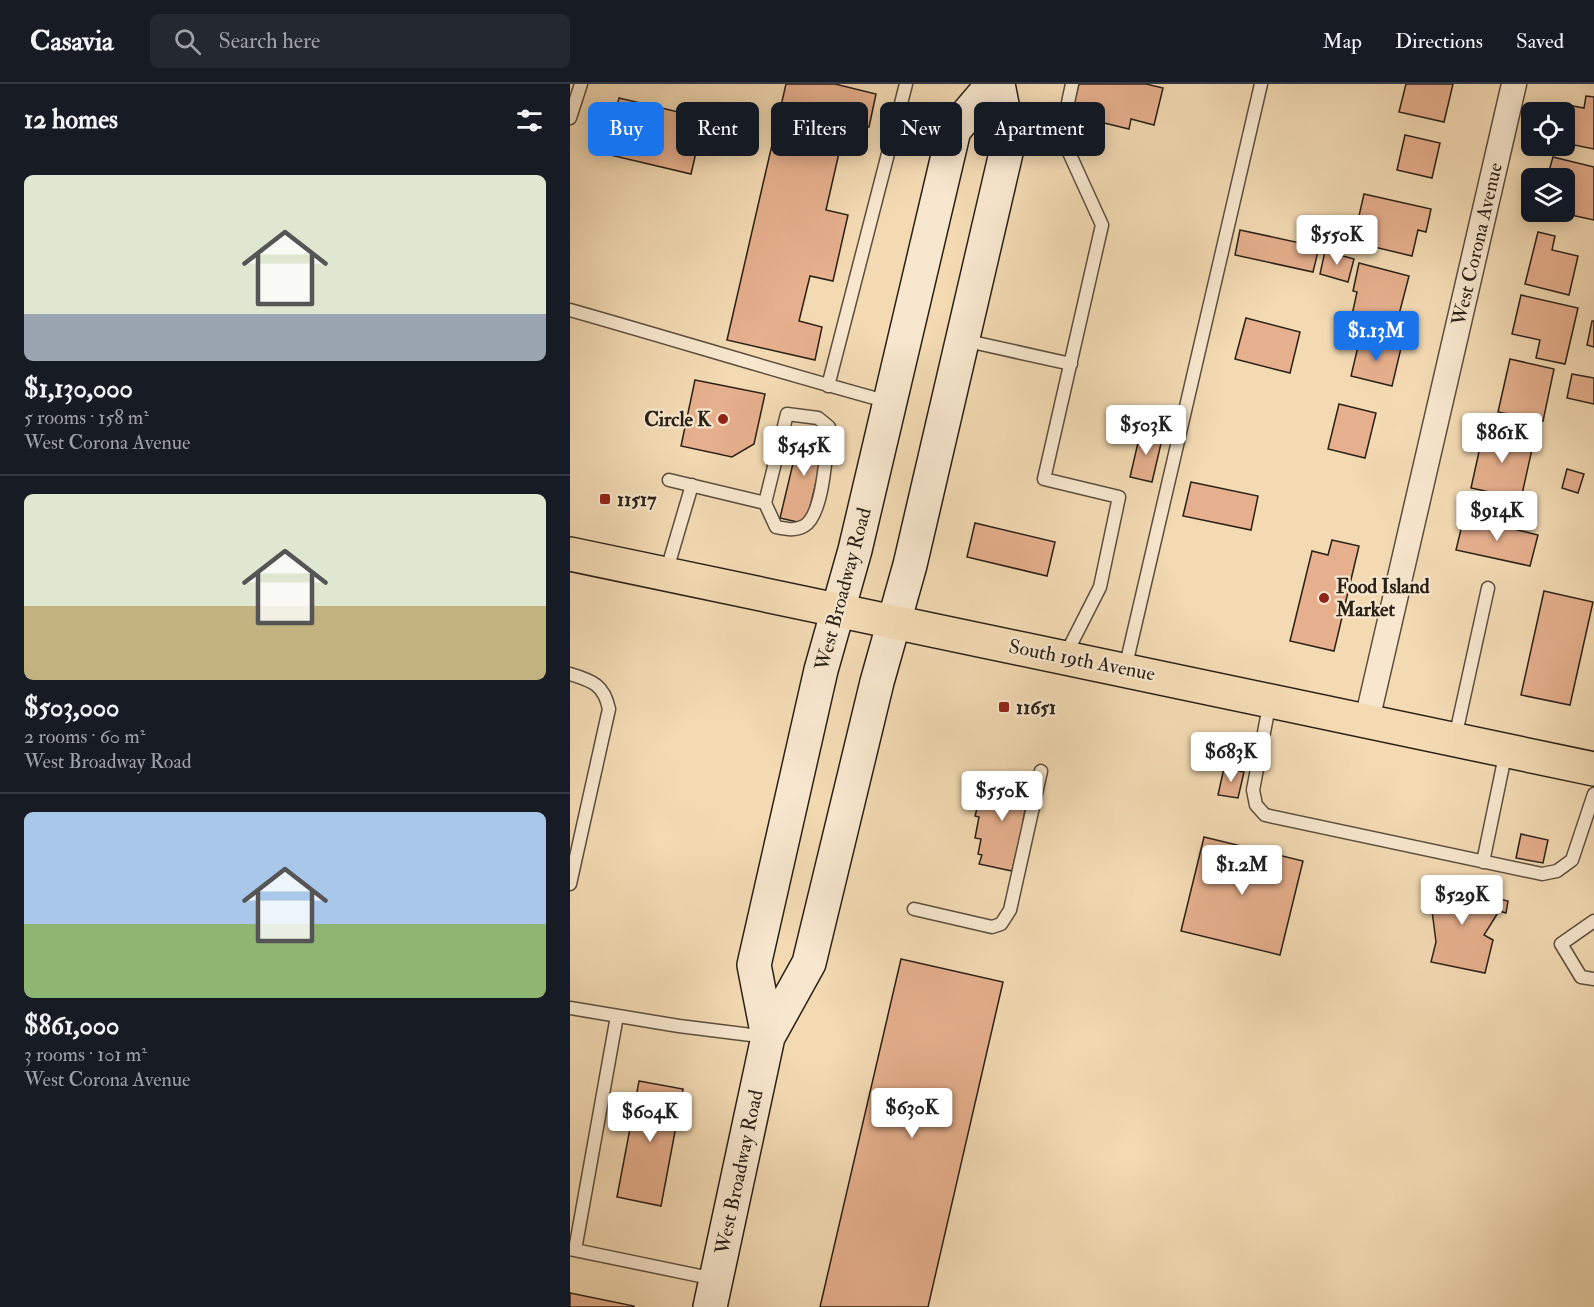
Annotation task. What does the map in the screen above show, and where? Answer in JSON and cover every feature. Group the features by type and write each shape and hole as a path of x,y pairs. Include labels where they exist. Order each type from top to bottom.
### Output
{"main road":[{"name":"West Broadway Road","path":"768,1037 754,965 821,670 855,550 954,130 993,84"},
{"name":"West Broadway Road","path":"998,84 1002,102"},
{"name":"West Broadway Road","path":"713,1293 768,1037 809,963 878,682 895,623 1005,156"},
{"name":"South 19th Avenue","path":"570,554 1270,699 1594,769"}],"street":[{"name":"West Corona Avenue","path":"1367,720 1514,84"}],"lane":[{"path":"570,118 581,84"},
{"path":"828,386 906,84"},
{"path":"1068,102 1072,84"},
{"path":"1125,669 1261,84"},
{"path":"1064,657 1100,587 1119,497 1044,479 1102,225 1071,156"},
{"path":"570,310 890,402"},
{"path":"962,340 1071,364"},
{"path":"787,414 818,418 829,428 823,477 814,518 805,526 793,530 776,527 765,502 787,414"},
{"path":"669,480 765,502"},
{"path":"665,574 692,485"},
{"path":"1455,739 1488,588"},
{"path":"570,675 596,684 605,692 609,709 570,884"},
{"path":"1270,699 1253,790 1256,805 1264,815 1542,874 1557,871 1572,860 1594,794"},
{"path":"1483,862 1506,750"},
{"path":"914,909 993,927 1001,924 1010,910 1041,771"},
{"path":"1594,921 1561,944 1581,976 1594,979"},
{"path":"570,1008 768,1037"},
{"path":"617,1016 573,1249 713,1293"}],"building":[{"path":"786,84 835,84 876,94 869,127 868,102 782,102"},
{"path":"1079,84 1146,84 1163,88 1154,125 1131,119 1129,129 1105,123 1105,102 1074,102"},
{"path":"1406,84 1453,84 1444,122 1399,112"},
{"path":"1586,96 1594,97 1594,149 1575,145 1575,106 1584,108"},
{"path":"619,98 636,102 618,102"},
{"path":"664,109 676,111 676,156 695,156 691,174 614,156 664,156"},
{"path":"1405,135 1440,143 1432,178 1397,170"},
{"path":"771,149 771,156 838,156 826,210 848,215 833,281 810,276 799,321 822,327 815,360 727,340"},
{"path":"1553,157 1594,167 1594,220 1575,216 1575,168 1550,168"},
{"path":"1364,194 1431,209 1426,232 1418,230 1412,256 1353,242"},
{"path":"1240,230 1319,247 1313,272 1235,255"},
{"path":"1538,232 1555,236 1552,250 1578,256 1569,295 1525,284"},
{"path":"1325,251 1354,259 1348,282 1320,274"},
{"path":"1359,263 1409,276 1396,326 1352,315 1357,292 1353,291"},
{"path":"1521,295 1578,308 1565,364 1536,358 1540,340 1512,334"},
{"path":"1246,318 1300,332 1290,373 1235,359"},
{"path":"1592,321 1594,321 1594,347 1587,345"},
{"path":"1360,338 1401,348 1392,386 1351,376"},
{"path":"1510,359 1554,369 1543,421 1498,412"},
{"path":"1572,374 1594,378 1594,404 1567,398"},
{"name":"Circle K","path":"695,380 765,394 754,444 732,457 681,446"},
{"path":"1339,404 1376,413 1365,458 1328,449"},
{"path":"1484,429 1534,440 1521,499 1471,488"},
{"path":"801,430 827,436 806,524 780,518"},
{"path":"1141,430 1163,435 1152,482 1130,477"},
{"path":"1567,469 1584,474 1578,493 1562,488"},
{"path":"1191,482 1258,496 1251,530 1183,516"},
{"path":"1464,517 1538,535 1530,566 1456,550"},
{"path":"975,523 1055,542 1047,576 967,557"},
{"name":"Food Island Market","path":"1332,540 1359,546 1334,651 1290,641 1312,551 1328,555"},
{"path":"1544,591 1593,602 1570,705 1521,695"},
{"path":"1224,768 1244,772 1238,798 1218,795"},
{"path":"995,774 1007,780 1008,775 1020,778 1019,783 1031,786 1023,820 1027,821 1023,837 1020,836 1012,871 979,864 982,855 978,854 981,839 975,838 979,817 975,816 980,797 990,799"},
{"path":"1521,834 1548,840 1543,863 1516,858"},
{"path":"1204,837 1303,861 1280,955 1181,931"},
{"path":"1424,882 1508,901 1506,913 1499,911 1484,935 1493,940 1485,973 1431,962 1436,942 1430,895 1422,893"},
{"path":"901,959 1003,982 928,1307 820,1307"},
{"path":"639,1081 683,1089 661,1206 617,1197"},
{"path":"570,1293 634,1306 634,1307 570,1307"}],"place":[{"name":"Circle K","path":"723,419"},
{"name":"11517","path":"605,499"},
{"name":"Food Island Market","path":"1324,598"},
{"name":"11651","path":"1004,707"}]}
